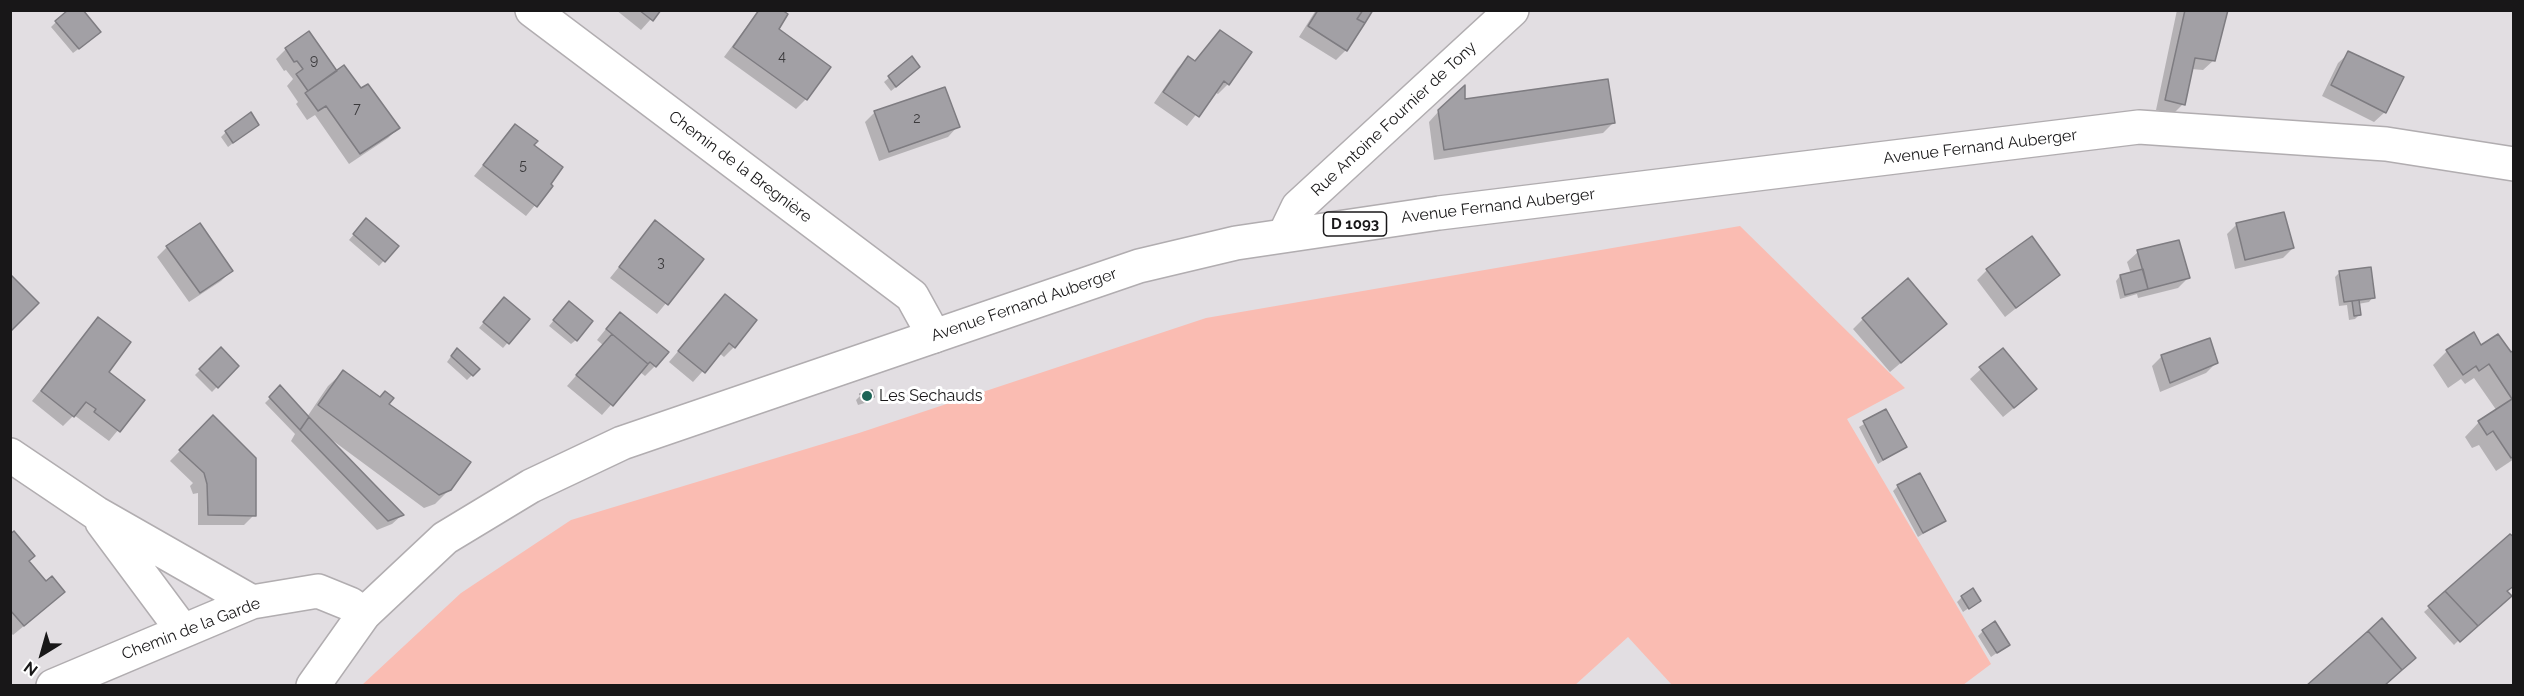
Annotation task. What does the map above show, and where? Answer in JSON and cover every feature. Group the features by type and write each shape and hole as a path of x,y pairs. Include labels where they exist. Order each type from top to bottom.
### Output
{"main road":[{"name":"Chemin de la Bregnière","path":"531,10 912,296 934,336"},
{"name":"Rue Antoine Fournier de Tony","path":"1285,234 1298,207 1512,10"},
{"name":"Avenue Fernand Auberger","path":"313,686 364,614 445,538 531,486 622,443 1139,266 1285,234 2139,127 2386,144 2514,164"},
{"path":"10,454 96,513 252,602"},
{"path":"96,513 183,631"},
{"name":"Chemin de la Garde","path":"53,686 252,602 318,591 350,604 364,614"}],"shaded area":[{"path":"1740,226 1905,388 1847,419 1991,664 1963,685 1672,685 1628,637 1574,686 362,685 461,593 571,520 859,433 1206,318"}],"building":[{"path":"68,10 83,10 101,32 79,49 55,21"},
{"path":"639,10 661,10 653,21"},
{"path":"759,10 782,10 788,14 779,29 831,67 807,100 733,47"},
{"path":"1318,10 1363,10 1357,19 1365,23 1347,51 1308,26"},
{"path":"1363,10 1373,10 1365,23 1357,19"},
{"path":"2185,10 2228,10 2215,61 2195,58 2185,105 2165,100"},
{"path":"1220,30 1252,52 1229,85 1224,81 1199,117 1163,92 1188,56 1195,61"},
{"path":"309,31 337,71 308,91 296,74 303,69 297,61 294,62 285,48"},
{"path":"2348,51 2404,77 2386,113 2331,85"},
{"path":"912,56 920,67 896,87 888,76"},
{"path":"344,65 361,88 368,84 400,128 360,154 326,106 318,111 305,93"},
{"path":"1608,79 1615,123 1444,150 1438,110 1465,85 1465,99"},
{"path":"945,87 960,127 889,152 874,111"},
{"path":"251,112 259,125 233,143 225,131"},
{"path":"515,124 538,141 534,145 563,167 551,184 553,186 537,207 483,165"},
{"path":"2284,212 2294,248 2245,260 2236,223"},
{"path":"366,218 399,246 385,262 353,234"},
{"path":"655,220 704,259 668,305 619,267"},
{"path":"200,223 233,271 200,293 166,246"},
{"path":"2032,236 2060,275 2016,308 1986,269"},
{"path":"2179,240 2190,278 2148,289 2137,250"},
{"path":"2371,267 2375,298 2344,302 2339,271"},
{"path":"2143,269 2148,289 2125,295 2120,275"},
{"path":"10,274 39,303 10,332"},
{"path":"1908,278 1947,324 1901,363 1862,318"},
{"path":"725,294 757,320 735,348 729,343 705,373 678,351"},
{"path":"504,297 530,319 509,344 483,322"},
{"path":"2359,300 2361,315 2354,316 2352,301"},
{"path":"569,301 593,321 577,341 553,320"},
{"path":"620,312 669,352 656,367 650,362 648,364 606,329"},
{"path":"98,317 131,342 109,372 145,400 120,432 94,412 96,409 86,402 74,417 41,391"},
{"path":"2474,332 2481,345 2498,334 2511,352 2514,350 2514,456 2511,458 2493,431 2487,435 2478,421 2512,399 2489,364 2479,371 2476,366 2463,375 2446,350"},
{"path":"612,334 648,364 613,406 576,375"},
{"path":"2210,338 2218,363 2170,383 2161,355"},
{"path":"221,347 239,366 218,388 199,369"},
{"path":"457,348 480,369 473,376 451,356"},
{"path":"2003,348 2037,389 2014,408 1979,367"},
{"path":"343,370 380,397 385,391 394,398 389,404 471,462 451,490 439,495 318,405"},
{"path":"280,385 309,417 300,430 269,397"},
{"name":"Les Sechauds","path":"872,390 874,397 863,401 860,394"},
{"path":"1886,409 1907,447 1883,460 1863,421"},
{"path":"213,415 256,458 256,516 208,515 207,484 204,473 179,450"},
{"path":"309,417 404,515 388,521 300,430"},
{"path":"1920,473 1946,521 1923,533 1897,485"},
{"path":"14,531 35,556 29,561 46,581 52,576 65,592 24,626 10,610 10,534"},
{"path":"2510,534 2514,537 2514,586 2507,591 2512,596 2478,626 2445,591"},
{"path":"1973,588 1981,601 1969,609 1961,596"},
{"path":"2445,591 2478,626 2460,642 2428,606"},
{"path":"2382,618 2416,658 2402,670 2368,631"},
{"path":"1995,621 2010,645 1997,653 1982,630"},
{"path":"2368,631 2402,670 2384,686 2306,686"}],"place":[{"name":"Les Sechauds","path":"867,396"}]}
